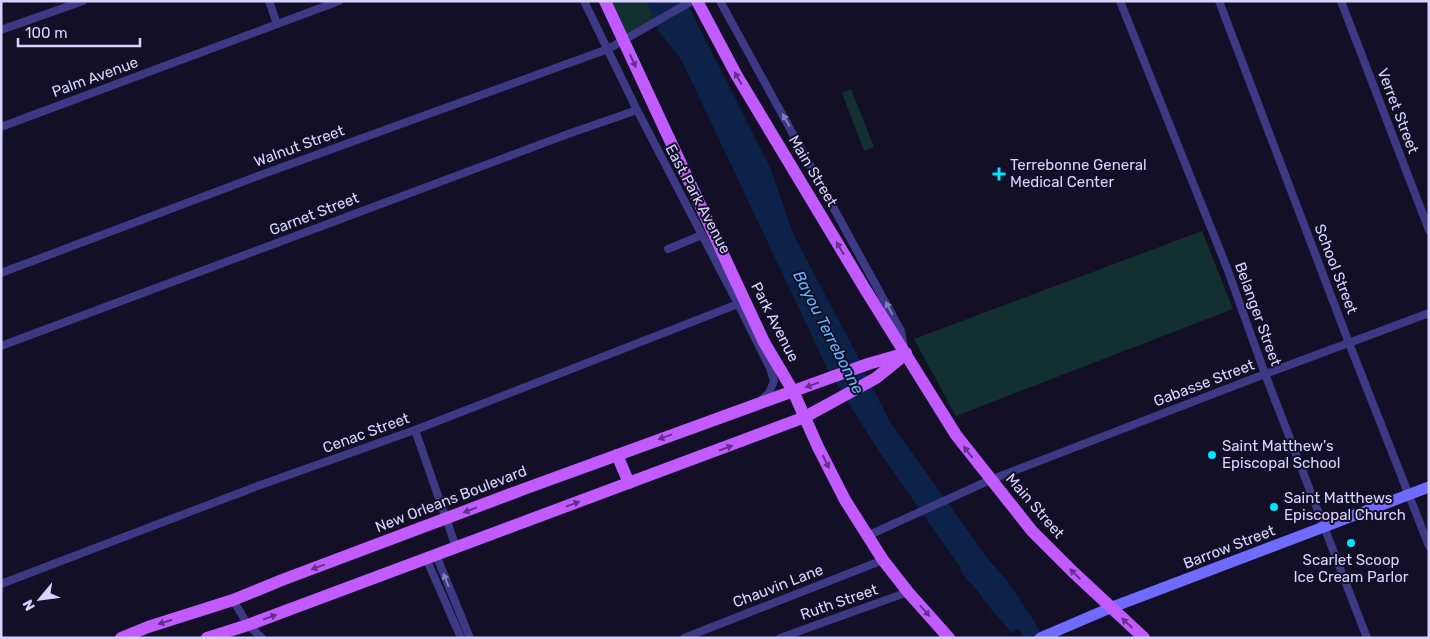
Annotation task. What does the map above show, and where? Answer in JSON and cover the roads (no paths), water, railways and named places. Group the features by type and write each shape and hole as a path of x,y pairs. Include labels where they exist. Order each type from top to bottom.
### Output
{"main road":[{"name":"Park Avenue","path":"605,1 764,342 794,391 845,500 883,560 908,592 949,638"},
{"name":"Main Street","path":"693,2 865,289 956,436 1032,531 1110,608 1144,638"},
{"name":"New Orleans Boulevard","path":"121,638 148,627 233,600 755,404 868,364 906,354"},
{"path":"207,638 248,625 805,417 876,378 906,354"},
{"path":"617,455 629,483"},
{"name":"Barrow Street","path":"1044,636 1110,608 1429,487"}],"street":[{"path":"1,30 84,1"},
{"path":"268,1 277,24"},
{"name":"Palm Avenue","path":"1,126 339,1"},
{"name":"East Park Avenue","path":"584,1 637,110 770,368 774,381 769,393 755,404"},
{"name":"Main Street","path":"720,1 901,331 906,354"},
{"name":"Belanger Street","path":"1120,1 1227,268 1265,374 1367,638"},
{"name":"School Street","path":"1219,1 1349,343 1429,546"},
{"name":"Verret Street","path":"1342,1 1429,230"},
{"name":"Walnut Street","path":"1,273 293,163 608,49 654,21 693,2"},
{"name":"Garnet Street","path":"1,346 568,134 637,110"},
{"path":"668,248 702,235"},
{"name":"Cenac Street","path":"1,584 255,487 415,430 738,304"},
{"name":"Gabasse Street","path":"867,536 990,480 1429,313"},
{"path":"415,430 456,546"},
{"path":"431,556 458,608 470,638"},
{"path":"431,556 449,611 461,638"},
{"name":"Chauvin Lane","path":"684,638 883,560"},
{"name":"Ruth Street","path":"780,638 798,635 908,592"},
{"path":"233,600 248,625 262,638"},
{"path":"449,611 458,608"}],"water":[{"name":"Bayou Terrebonne","path":"647,1 686,1 770,167 794,236 890,422 987,558 1009,583 1043,638 1024,638 1017,629 1012,633 982,598 962,573 960,567 880,453 828,370 682,61 659,31"}],"place":[{"name":"Terrebonne General Medical Center","path":"999,174"},
{"name":"Saint Matthew's Episcopal School","path":"1212,455"},
{"name":"Saint Matthews Episcopal Church","path":"1274,507"},
{"name":"Scarlet Scoop Ice Cream Parlor","path":"1351,543"}]}
